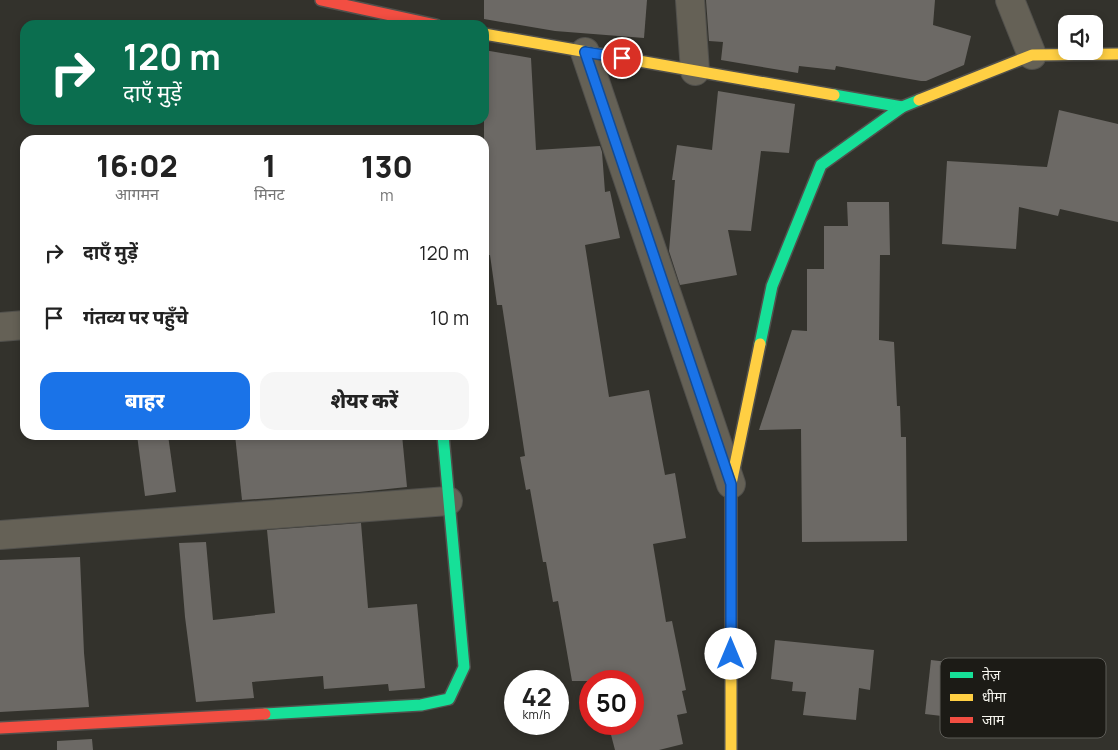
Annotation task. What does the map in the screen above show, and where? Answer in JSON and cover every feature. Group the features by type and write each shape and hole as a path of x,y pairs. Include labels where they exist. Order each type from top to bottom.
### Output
{"street":[{"path":"322,0 410,20"},
{"path":"690,0 695,71"},
{"path":"1010,0 1032,55"},
{"path":"489,35 902,107"},
{"path":"585,52 731,484"},
{"path":"730,750 731,484 772,286 821,165 902,107 1032,55 1118,54"},
{"path":"0,327 20,325"},
{"path":"0,728 421,705 449,699 464,667 443,440"},
{"path":"0,535 448,501"}],"building":[{"path":"484,0 647,0 644,38 555,31 484,19"},
{"path":"706,0 935,0 933,25 971,36 964,65 926,81 836,66 835,70 799,66 798,73 721,60 723,42 709,41"},
{"path":"489,51 531,58 536,150 600,146 602,152 605,192 610,191 620,238 585,245 609,397 649,390 665,475 675,473 686,538 653,544 666,622 672,621 686,690 682,691 687,713 677,715 683,744 659,750 615,750 611,735 644,735 644,670 579,670 579,681 572,681 558,601 553,602 546,562 543,562 530,489 526,490 520,457 525,456 502,305 497,305 489,255 489,135 484,135 484,125 489,125"},
{"path":"718,91 795,104 789,153 761,151 751,231 728,230 737,275 680,285 669,251 675,180 672,180 677,145 712,150"},
{"path":"1059,110 1118,124 1118,222 1060,209 1058,216 1019,207 1016,249 942,244 947,161 1047,167"},
{"path":"847,202 889,202 890,255 880,255 879,340 894,342 897,406 900,406 901,437 906,437 907,541 802,542 801,429 759,430 792,330 807,331 807,269 824,269 824,226 848,226"},
{"path":"138,440 169,440 176,492 145,496"},
{"path":"236,440 402,440 407,487 242,500"},
{"path":"361,523 368,608 417,604 425,688 389,691 388,684 324,689 323,676 252,682 254,698 196,702 185,617 179,543 206,542 213,620 275,613 267,530"},
{"path":"80,557 84,653 89,707 0,712 0,560"},
{"path":"775,640 874,650 870,690 859,688 856,720 803,715 806,692 792,691 793,682 771,679"},
{"path":"931,660 940,661 940,716 925,714"},
{"path":"92,739 93,750 57,750 57,741"}],"traffic: fast":[{"path":"834,95 902,107"},
{"path":"760,344 772,286 821,165 902,107 919,100"},
{"path":"265,714 421,705 449,699 464,667 443,440"}],"traffic: slow":[{"path":"489,35 834,95"},
{"path":"919,100 1032,55 1118,54"},
{"path":"731,750 731,484 760,344"}],"traffic: jam":[{"path":"321,0 413,20"},
{"path":"0,728 265,714"}],"route":[{"path":"622,58 585,52 731,484 731,654"}]}
